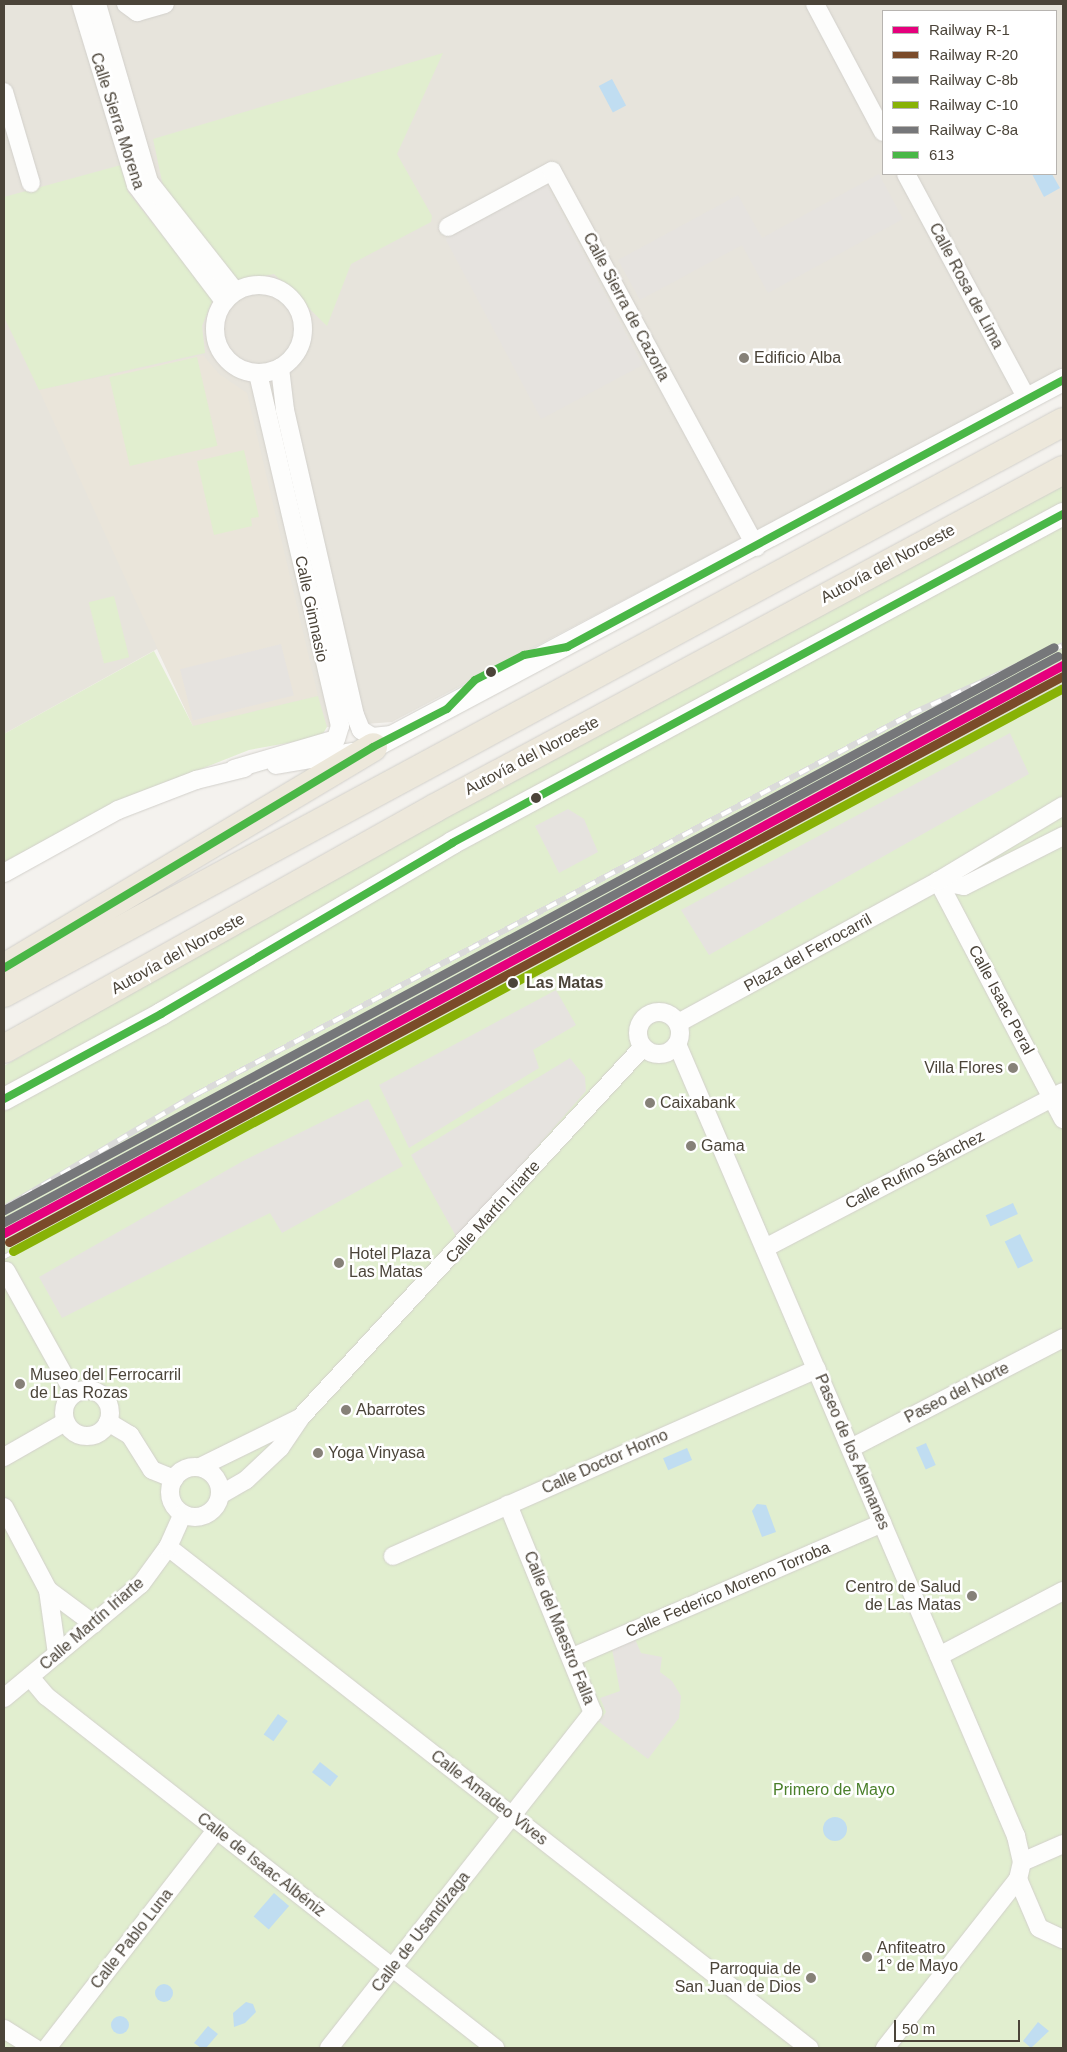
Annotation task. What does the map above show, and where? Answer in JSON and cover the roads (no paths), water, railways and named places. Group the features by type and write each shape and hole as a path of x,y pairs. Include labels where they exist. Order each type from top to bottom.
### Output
{"highway":[{"path":"4,992 1063,422"},
{"name":"Autovía del Noroeste","path":"4,1049 436,808 1063,470"},
{"path":"4,968 373,747"}],"street":[{"name":"Calle Sierra Morena","path":"81,4 136,185 144,202 229,296"},
{"name":"Calle Sierra Morena","path":"97,4 149,182 229,296"},
{"path":"126,4 137,12 166,4"},
{"path":"815,4 882,130"},
{"path":"4,92 31,183"},
{"name":"Calle Sierra de Cazorla","path":"448,227 552,171 756,547"},
{"name":"Calle Rosa de Lima","path":"907,175 1027,399"},
{"path":"262,284 276,288 297,306 303,327 299,348 280,368 258,374 232,364 219,348 214,327 229,296 262,284"},
{"name":"Calle Gimnasio","path":"280,368 285,410 355,715 361,730 372,737 397,734"},
{"name":"Calle Gimnasio","path":"234,769 336,739 340,726 258,374"},
{"path":"4,873 118,810 234,769 373,747 756,547 1063,380"},
{"path":"4,1099 169,1009 452,843 1063,514"},
{"name":"Plaza del Ferrocarril","path":"678,1023 938,881 1063,806"},
{"path":"938,881 964,886 1063,836"},
{"name":"Calle Isaac Peral","path":"938,881 1058,1095 1063,1119"},
{"path":"666,1013 678,1023 677,1044 664,1054 643,1048 639,1025 650,1014 666,1013"},
{"name":"Paseo de los Alemanes","path":"677,1044 766,1248 939,1656 1020,1870 1039,1928 1063,1939"},
{"name":"Calle Martín Iriarte","path":"220,1495 246,1480 280,1448 300,1418 643,1048"},
{"name":"Calle Rufino Sánchez","path":"766,1248 1058,1095"},
{"path":"6,1271 74,1393"},
{"name":"Paseo del Norte","path":"851,1448 1063,1338"},
{"name":"Calle Doctor Horno","path":"393,1556 817,1369"},
{"path":"65,1422 65,1406 74,1393 93,1390 102,1395 108,1403 108,1422"},
{"name":"Calle Martín Iriarte","path":"200,1467 300,1418"},
{"path":"65,1422 86,1436 108,1422"},
{"path":"4,1457 65,1422"},
{"path":"108,1422 130,1435 152,1470 174,1479"},
{"path":"200,1467 216,1477 220,1495 211,1512 202,1516 183,1514 171,1499 174,1479 184,1469 200,1467"},
{"name":"Calle del Maestro Falla","path":"508,1505 573,1657 593,1713 512,1816"},
{"path":"4,1507 48,1590 57,1654"},
{"name":"Calle Martín Iriarte","path":"4,1698 141,1584 168,1548 183,1514"},
{"name":"Calle Federico Moreno Torroba","path":"573,1657 882,1523"},
{"name":"Calle Amadeo Vives","path":"168,1548 809,2048"},
{"path":"48,1590 94,1624"},
{"path":"939,1656 1063,1592"},
{"name":"Calle de Isaac Albéniz","path":"30,1678 46,1696 496,2048"},
{"name":"Calle de Usandizaga","path":"329,2048 512,1816"},
{"name":"Calle Pablo Luna","path":"47,2048 216,1830"},
{"path":"885,2048 1020,1870 1059,1851"},
{"path":"4,2030 35,2048"}],"water":[{"path":"612,79 626,105 613,113 599,86"},
{"path":"1033,175 1053,175 1060,188 1044,197"},
{"path":"1013,1203 1018,1214 990,1226 986,1215"},
{"path":"1020,1234 1033,1261 1018,1268 1005,1241"},
{"path":"926,1443 936,1465 926,1469 916,1447"},
{"path":"687,1448 692,1460 668,1470 663,1458"},
{"path":"757,1504 766,1505 776,1532 762,1537 752,1511"},
{"path":"278,1714 288,1721 273,1741 264,1734"},
{"path":"320,1762 338,1776 330,1786 312,1772"},
{"path":"835,1817 840,1818 846,1824 846,1834 840,1840 835,1841 830,1840 824,1834 823,1829 824,1824 830,1818"},
{"path":"274,1893 289,1906 269,1930 254,1916"},
{"path":"164,1984 170,1987 173,1993 170,1999 164,2002 158,1999 155,1993 158,1987"},
{"path":"246,2002 253,2004 256,2012 245,2023 234,2027 233,2013"},
{"path":"120,2016 126,2019 129,2025 126,2031 120,2034 114,2031 111,2025 114,2019"},
{"path":"1038,2022 1049,2031 1031,2048 1023,2041"},
{"path":"208,2026 218,2034 206,2048 201,2048 194,2043"}],"railway":[{"path":"4,1208 197,1094 911,714 1063,645"},
{"path":"4,1257 1063,686"}],"rail line":[{"name":"C-8a","path":"4,1210 1054,647"},
{"name":"C-8b","path":"4,1222 1058,656"},
{"name":"R-1","path":"4,1233 1063,665"},
{"name":"R-20","path":"9,1242 1063,676"},
{"name":"C-10","path":"13,1251 1063,688"}],"place":[{"name":"Edificio Alba","path":"744,358"},
{"name":"Las Matas","path":"513,983"},
{"name":"Villa Flores","path":"1013,1068"},
{"name":"Caixabank","path":"650,1103"},
{"name":"Gama","path":"691,1146"},
{"name":"Hotel Plaza Las Matas","path":"339,1263"},
{"name":"Museo del Ferrocarril de Las Rozas","path":"20,1384"},
{"name":"Abarrotes","path":"346,1410"},
{"name":"Yoga Vinyasa","path":"318,1453"},
{"name":"Centro de Salud de Las Matas","path":"972,1596"},
{"name":"Anfiteatro 1° de Mayo","path":"867,1957"},
{"name":"Parroquia de San Juan de Dios","path":"811,1978"}],"park label":[{"name":"Primero de Mayo","path":"834,1790"}]}
